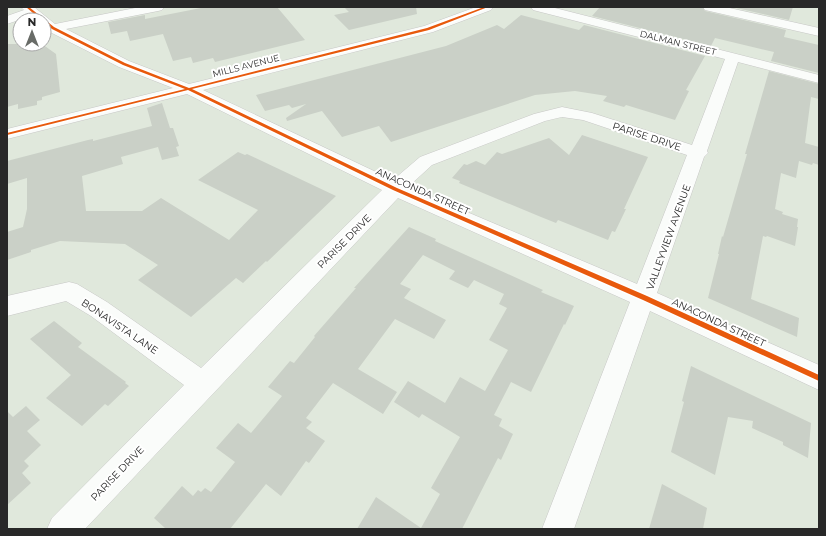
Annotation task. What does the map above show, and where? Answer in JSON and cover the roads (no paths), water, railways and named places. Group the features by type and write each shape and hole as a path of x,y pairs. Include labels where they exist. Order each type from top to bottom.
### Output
{"street":[{"path":"53,28 158,7"},
{"name":"MILLS AVENUE","path":"7,134 428,29 487,7"},
{"name":"DALMAN STREET","path":"537,7 734,56 819,79"},
{"path":"709,7 819,32"},
{"path":"750,7 819,21"},
{"path":"7,20 30,9"},
{"name":"ANACONDA STREET","path":"30,9 53,28 124,64 189,89 396,189 645,298 819,378"},
{"name":"VALLEYVIEW AVENUE","path":"558,529 734,56"},
{"name":"PARISE DRIVE","path":"63,529 202,384 396,189 426,161 540,118 562,112 586,116 699,152"},
{"name":"BONAVISTA LANE","path":"7,306 19,302 69,292 99,309 202,384"}]}
